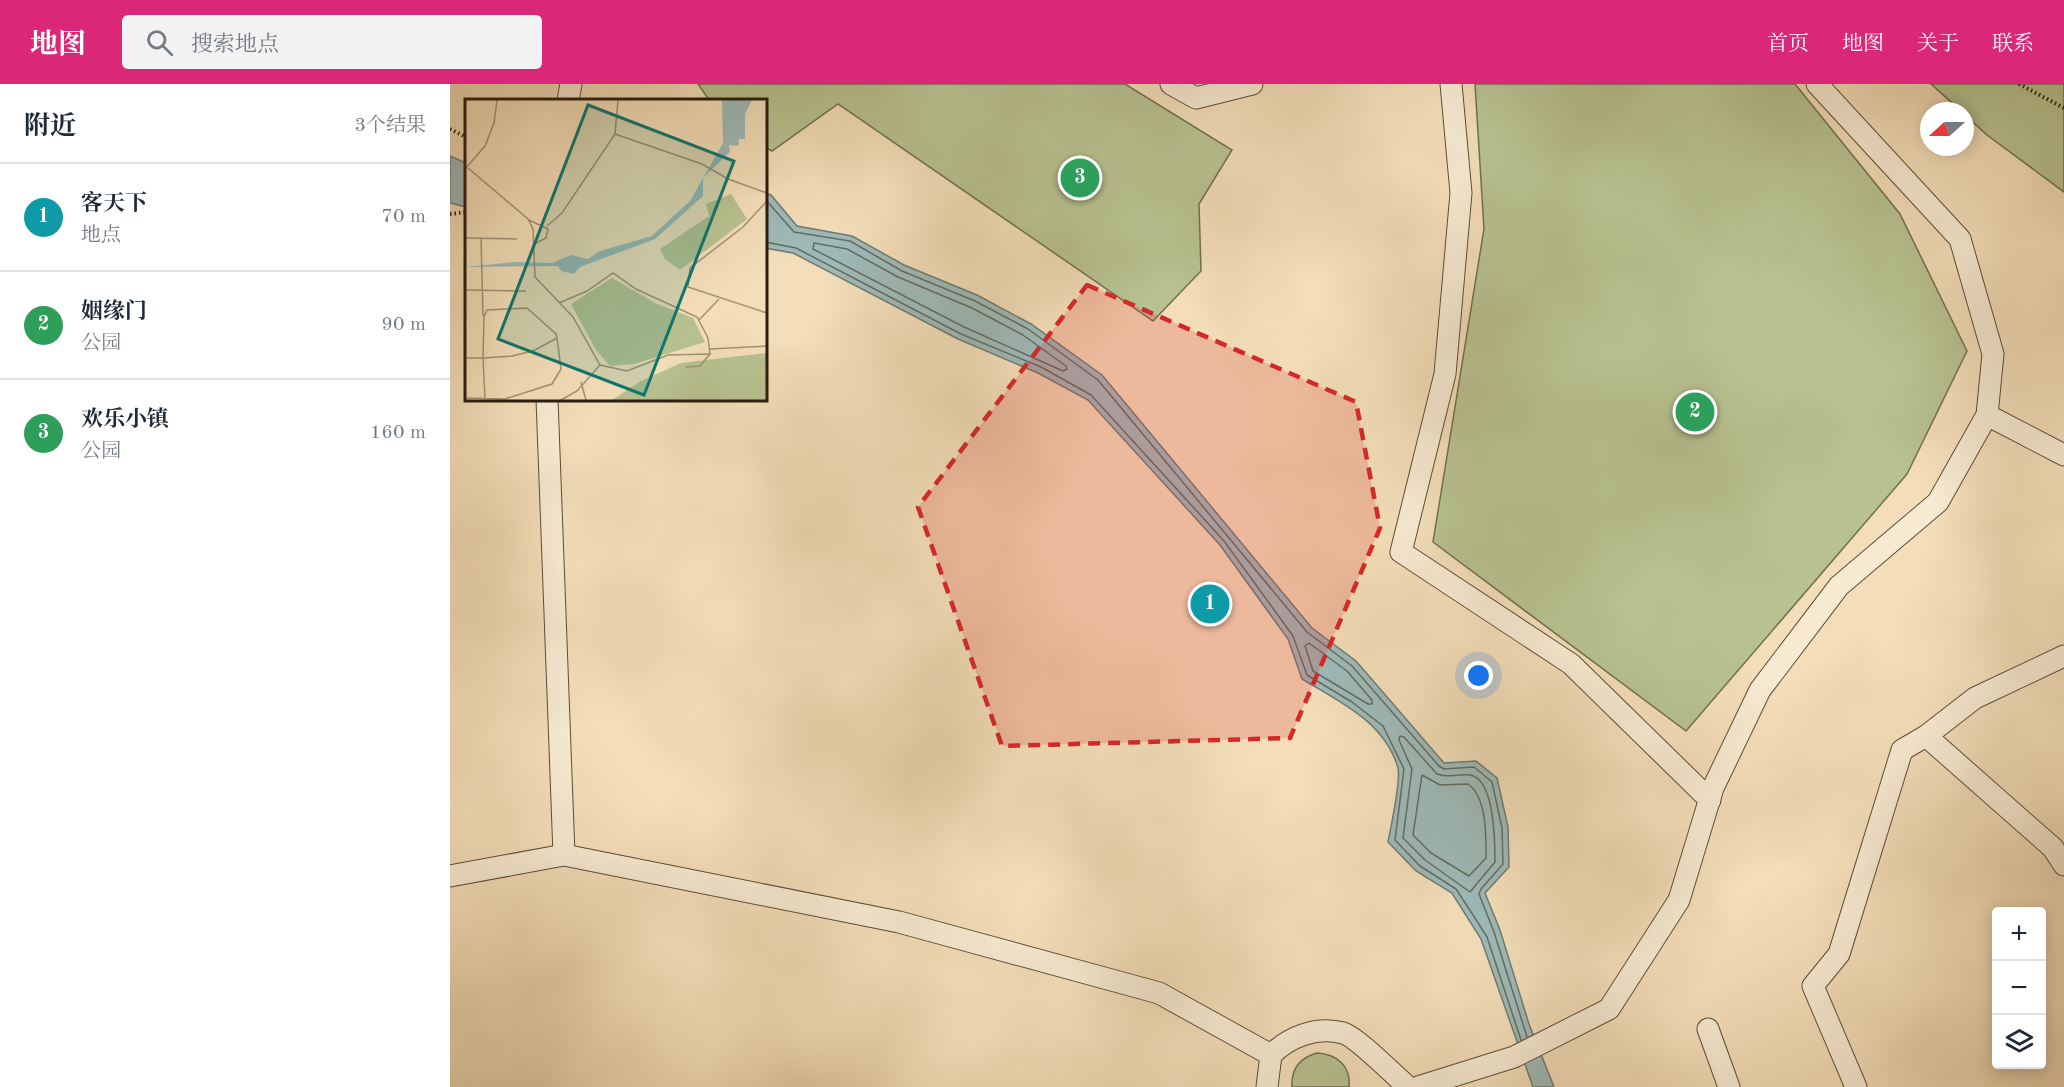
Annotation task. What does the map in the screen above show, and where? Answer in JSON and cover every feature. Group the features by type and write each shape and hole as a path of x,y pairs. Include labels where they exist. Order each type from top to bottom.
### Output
{"street":[{"path":"568,99 571,84"},
{"path":"1171,84 1196,98 1252,84"},
{"path":"1451,84 1461,193 1445,374 1401,552 1571,664 1710,800"},
{"path":"1418,1087 1514,1057 1609,1009 1679,900 1710,800 1760,690 1839,586 1938,502 1988,415 1993,354 1960,239 1817,84"},
{"path":"547,400 564,855"},
{"path":"1988,415 2064,455"},
{"path":"1856,1087 1813,986 1839,954 1902,750 1926,736 1975,698 2064,656"},
{"path":"1926,736 2053,849 2064,865"},
{"path":"450,876 564,855 898,922 1159,993 1270,1055"},
{"path":"1708,1029 1730,1087"},
{"path":"1267,1087 1270,1055 1286,1040 1319,1031 1345,1033 1408,1087"}],"path":[{"path":"2019,84 2064,108"},
{"path":"450,129 465,136"},
{"path":"450,214 465,212"}],"highlighted area":[{"path":"1087,285 1356,402 1380,528 1290,738 1002,746 918,507"}],"green space":[{"path":"698,84 1125,84 1232,150 1199,204 1201,271 1153,321 838,104 772,151 766,148 766,99 708,99"},
{"path":"1475,84 1795,84 1900,214 1967,351 1907,474 1686,731 1433,542 1484,229"},
{"path":"1931,84 2064,84 2064,192 1974,123 1974,102 1951,102"},
{"path":"1317,1053 1331,1056 1341,1062 1348,1073 1349,1087 1292,1087 1297,1065 1305,1058"}],"water":[{"path":"450,156 465,163 465,207 450,203"},
{"path":"766,193 771,195 797,226 852,236 904,265 977,295 1031,324 1102,375 1312,628 1356,661 1444,763 1476,761 1497,778 1508,827 1509,867 1485,893 1500,930 1529,1024 1554,1087 1533,1087 1481,939 1452,893 1416,871 1388,842 1399,775 1392,752 1383,738 1346,705 1302,679 1288,639 1220,545 1088,400 1038,373 958,339 793,253 766,248"}],"place":[{"name":"欢乐小镇","path":"1080,178"},
{"name":"姻缘门","path":"1695,412"},
{"name":"客天下","path":"1210,604"}]}
